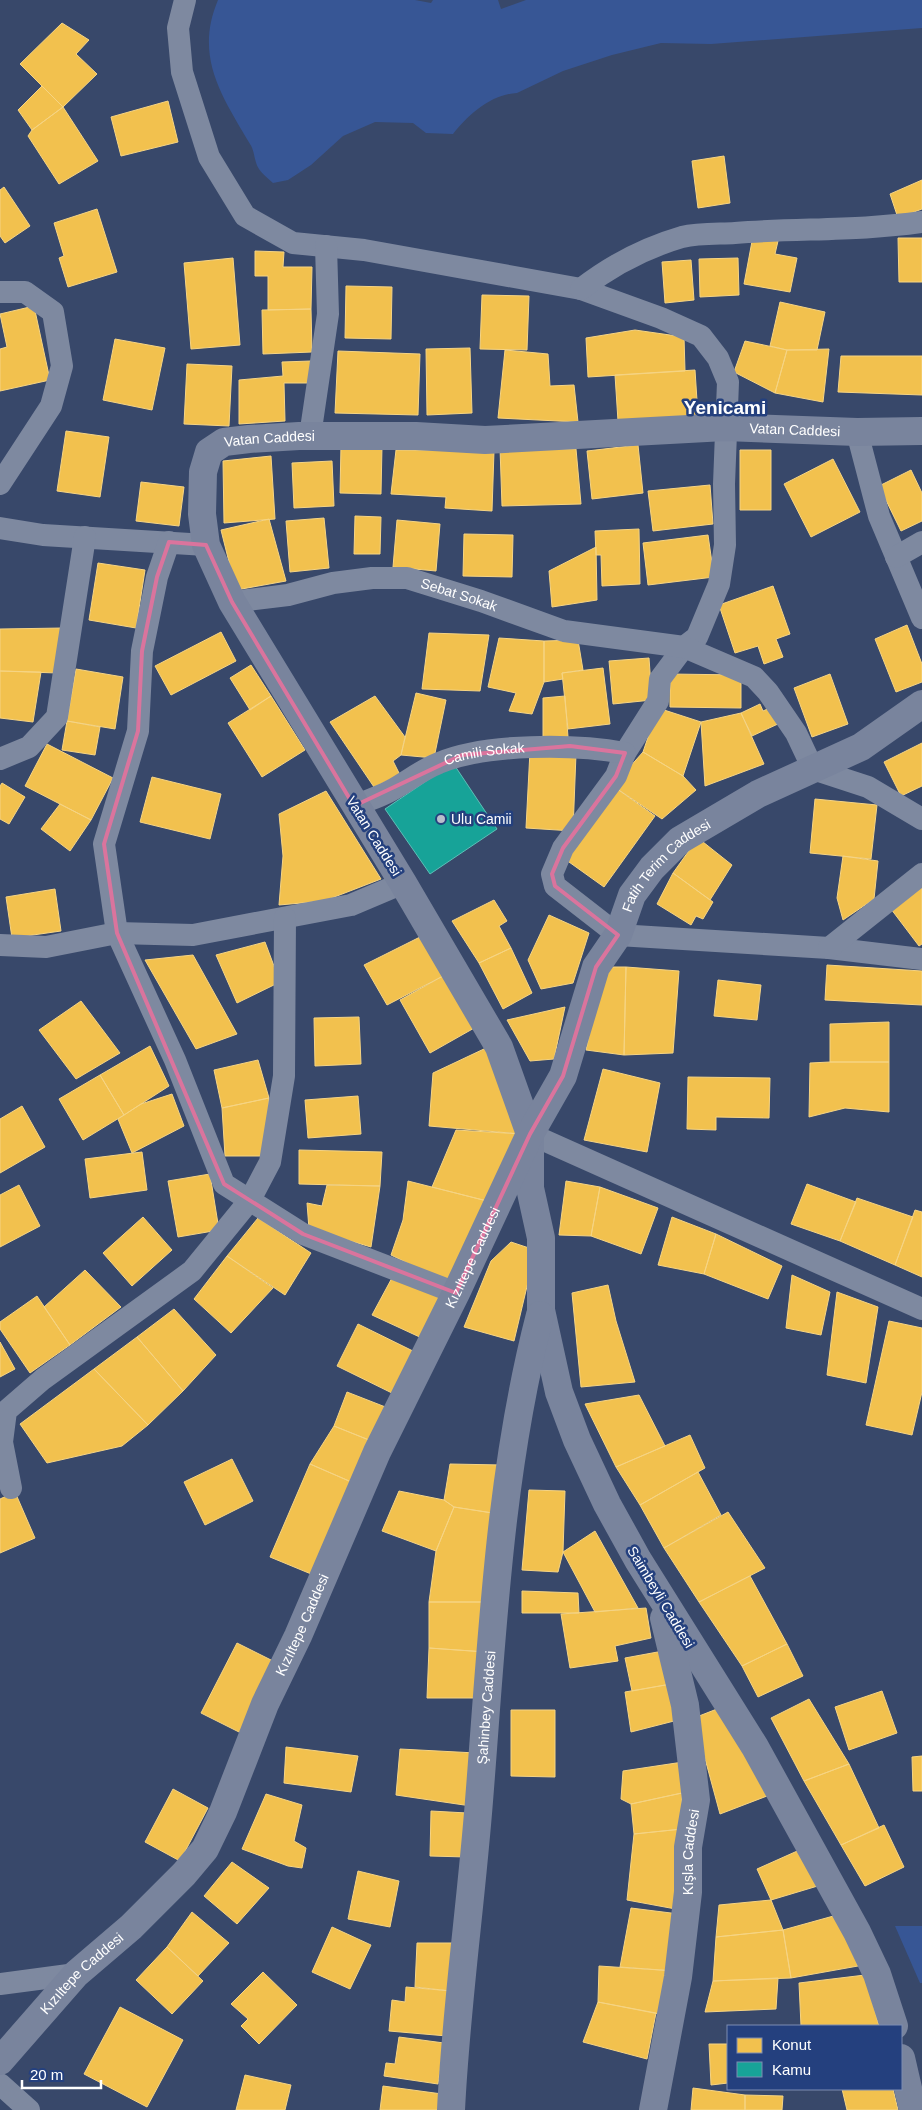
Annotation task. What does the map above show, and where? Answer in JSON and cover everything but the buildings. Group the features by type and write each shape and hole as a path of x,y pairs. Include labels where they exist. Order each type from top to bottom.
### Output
{"street":[{"path":"185,0 178,28 182,72 209,157 245,216 293,243 364,250 581,289 662,318 701,336 718,358 728,382 725,428 725,545 719,584 697,636 684,648 660,679 658,701 625,753 616,776 563,848 552,874 555,886 618,935 829,948 922,959"},
{"path":"581,289 610,267 646,249 684,236 782,229 891,226 922,222"},
{"path":"310,436 328,314 326,246"},
{"path":"0,292 25,292 53,312 62,366 51,406 0,484"},
{"name":"Vatan Caddesi","path":"530,1134 499,1047 403,883 354,806 232,602 206,545 202,514 203,472 209,452 224,442 310,436 416,436 485,440 725,428 857,432 922,431"},
{"path":"857,432 879,516 922,618"},
{"path":"0,528 43,535 206,545"},
{"path":"0,759 29,747 57,718 85,537"},
{"path":"168,542 157,577 142,651 138,731 104,844 117,932 175,1060 224,1184 303,1234 456,1293"},
{"path":"896,557 922,542"},
{"name":"Sebat Sokak","path":"232,602 288,595 333,583 372,578 408,578 564,630 611,639 684,648 754,677 768,692 796,733 813,769"},
{"name":"Fatih Terim Caddesi","path":"530,1134 563,1076 596,968 618,935 632,895 652,868 680,840 758,794 862,747 922,704"},
{"name":"Camili Sokak","path":"354,806 390,791 416,774 462,755 570,746 625,753"},
{"path":"813,769 868,787 922,819"},
{"path":"829,948 922,874"},
{"path":"0,945 46,947 117,932 193,935 350,905 403,883"},
{"path":"12,1488 2,1442 6,1410 42,1379 192,1271 250,1200 270,1162 284,1076 286,918"},
{"path":"530,1134 922,1309"},
{"name":"Kızıltepe Caddesi","path":"0,2061 76,1974 131,1927 184,1874 205,1848 223,1812 265,1704 298,1636 340,1536 409,1386 456,1293 530,1134"},
{"name":"Saimbeyli Caddesi","path":"530,1134 530,1188 541,1238 542,1310 558,1392 577,1440 607,1504 659,1596 755,1747 857,1932 877,1974 894,2025"},
{"name":"Şahinbey Caddesi","path":"451,2110 457,2014 477,1828 509,1464 525,1374 542,1310"},
{"name":"Kışla Caddesi","path":"653,2110 678,1977 688,1892 688,1846 696,1800 685,1705 659,1596"},
{"path":"0,1984 76,1974"},
{"path":"902,2062 913,2110"},
{"path":"0,2084 29,2110"}],"highlighted area":[{"path":"169,542 206,545 232,602 354,806 462,755 570,746 625,753 616,776 563,848 552,874 555,886 618,935 596,967 563,1076 530,1134 456,1293 303,1234 224,1184 117,933 104,844 138,731 142,651 157,577"}],"shaded area":[{"path":"218,0 415,0 431,3 433,0 498,0 501,9 526,0 922,0 922,28 711,44 661,43 612,55 563,71 517,93 498,97 473,113 453,134 426,133 413,123 375,122 343,136 311,165 288,180 273,183 257,166 252,147 221,92 214,75 210,58 209,40 211,21"},
{"path":"895,1926 922,1926 922,1983 920,1983"}],"place":[{"name":"Ulu Camii","path":"441,819"}],"district":[{"name":"Yenicami","path":"725,407"}]}
